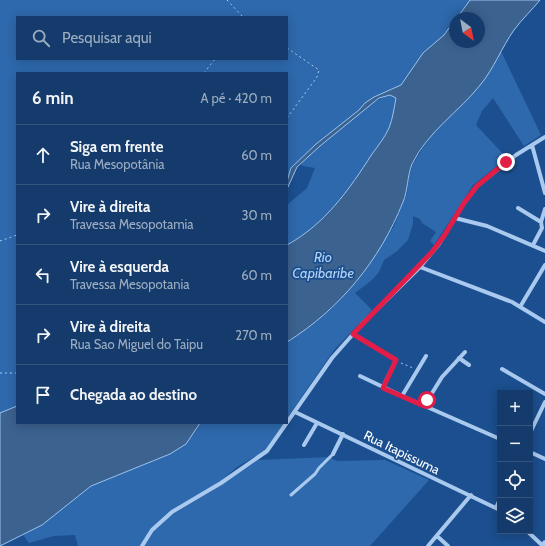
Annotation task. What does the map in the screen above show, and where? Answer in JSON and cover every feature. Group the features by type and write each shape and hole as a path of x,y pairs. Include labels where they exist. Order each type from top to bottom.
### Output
{"street":[{"path":"288,422 332,358 353,334 420,267 439,244 464,203 484,179 545,137"},
{"path":"532,145 545,193"},
{"path":"518,208 541,222"},
{"path":"533,245 542,228 541,222 545,209"},
{"path":"455,218 487,226 545,251"},
{"path":"520,307 545,265"},
{"path":"420,267 520,307 545,322"},
{"path":"424,406 442,376 465,352"},
{"path":"402,396 426,356"},
{"path":"459,358 469,365"},
{"path":"383,388 396,360"},
{"path":"502,369 545,394"},
{"path":"360,376 383,388 497,438"},
{"path":"533,427 545,402"},
{"name":"Rua Itapissuma","path":"295,412 496,508"},
{"path":"304,445 317,423"},
{"path":"142,546 152,530 172,512 262,456 277,439 287,424"},
{"path":"333,454 343,434"},
{"path":"533,453 545,459"},
{"path":"428,546 471,495"},
{"path":"531,534 544,545"},
{"path":"436,536 448,546"}],"lane":[{"path":"291,495 315,474 333,454"}],"path":[{"path":"227,0 242,16"},
{"path":"288,49 319,70 317,77 288,117"},
{"path":"205,72 214,60"},
{"path":"0,241 16,235"},
{"path":"353,334 396,360 417,370"},
{"path":"0,373 16,373"}],"shaded area":[{"path":"0,0 470,0 461,12 449,12 449,28 444,35 423,53 401,85 374,97 365,103 359,110 316,144 291,168 288,178 288,72 16,72 16,406 0,413"},
{"path":"501,51 541,135 524,146 493,98 482,111 476,125 507,158 473,185 434,245 430,241 436,232 422,223 420,219 413,216 413,224 408,240 396,252 384,260 379,272 372,280 355,293 372,310 334,350 288,417 288,341 313,324 333,307 356,282 394,226 407,193 409,177 413,164 434,131 475,91"},
{"path":"390,95 396,98 392,120 386,135 335,205 313,227 301,237 288,244 288,204 307,188 315,168 303,166 301,164 331,136 381,98"},
{"path":"199,424 283,424 269,447 237,467 217,484 153,527 140,546 78,546 75,535 54,536 29,543 23,535 42,525 91,486 170,454 186,444"},
{"path":"329,457 337,461 385,460 429,480 370,546 143,546 153,530 170,516 215,489 242,469 258,460"}],"water":[{"name":"Rio Capibaribe","path":"470,0 540,0 514,30 481,84 435,132 419,152 410,169 406,193 394,223 383,244 370,263 341,298 306,329 288,341 288,244 301,237 313,227 345,193 389,128 396,98 390,95 379,98 320,146 297,167 288,187 288,178 291,168 316,144 359,110 365,103 374,97 401,85 423,53 444,35 449,28 449,48 485,48 485,12 461,12"},
{"path":"16,406 16,424 199,424 186,444 170,454 91,486 42,525 0,546 0,413"}],"route":[{"path":"427,400 424,406 383,388 396,360 353,334 420,267 439,244 464,203 477,186 493,171 506,162"}]}
